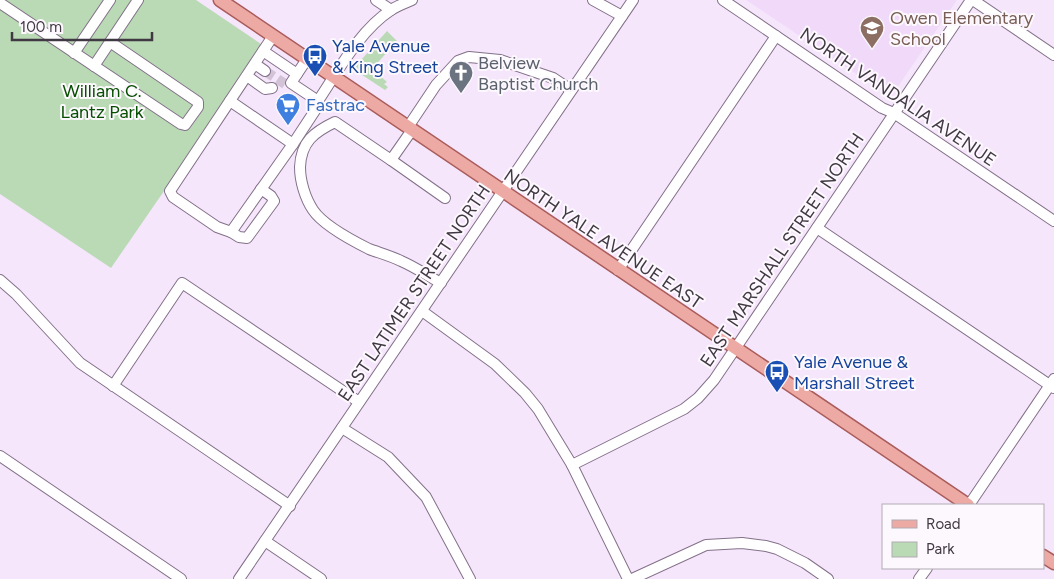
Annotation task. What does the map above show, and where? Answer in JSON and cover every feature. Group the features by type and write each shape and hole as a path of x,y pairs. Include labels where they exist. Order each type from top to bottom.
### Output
{"main road":[{"name":"NORTH YALE AVENUE EAST","path":"220,0 968,504"}],"street":[{"path":"74,52 110,0"},
{"path":"94,66 138,0"},
{"path":"376,0 391,10"},
{"path":"230,232 293,144 316,109 318,101 352,51 372,26 391,10 412,0"},
{"path":"593,0 622,16"},
{"name":"EAST LATIMER STREET NORTH","path":"239,579 633,0"},
{"name":"NORTH VANDALIA AVENUE","path":"723,0 738,4 776,36 882,108 894,113 1054,222"},
{"path":"972,0 1054,55"},
{"name":"EAST MARSHALL STREET NORTH","path":"572,466 684,409 698,398 714,380 972,0"},
{"path":"0,3 181,124 185,124 194,114 198,107 198,102 110,42"},
{"path":"261,189 274,200 247,238 239,237 217,227 173,197 170,191 273,36"},
{"path":"618,270 776,36"},
{"path":"264,51 297,74"},
{"path":"390,160 436,85 458,61 469,57 500,60 553,78 571,90"},
{"path":"308,59 291,83 318,101"},
{"path":"255,64 265,71"},
{"path":"246,76 265,89 272,88"},
{"path":"230,101 293,144"},
{"path":"441,283 404,262 354,242 313,211 304,192 300,169 301,153 305,143 324,127 335,122 445,198"},
{"path":"817,228 1053,384 970,504"},
{"path":"0,280 16,294 80,364 290,506"},
{"path":"113,386 182,283 359,402"},
{"path":"422,311 495,364 525,393 544,418 572,466 628,579"},
{"path":"342,428 388,456 426,497 470,579"},
{"path":"0,456 181,579"},
{"path":"265,541 321,579"},
{"path":"632,579 706,545 742,543 777,549 805,563 828,579"}],"shaded area":[{"name":"Owen Elementary School","path":"746,0 957,0 891,97"}],"green space":[{"name":"William C. Lantz Park","path":"0,0 196,0 264,46 111,268 0,194"},
{"path":"387,31 397,41 372,69 387,82 384,84 388,87 385,90 353,69"}],"tunnel":[{"path":"265,71 285,84"}],"place":[{"name":"Owen Elementary School","path":"872,49"},
{"name":"Yale Avenue & King Street","path":"315,77"},
{"name":"Belview Baptist Church","path":"461,94"},
{"name":"Fastrac","path":"288,126"},
{"name":"Yale Avenue & Marshall Street","path":"777,393"}]}
